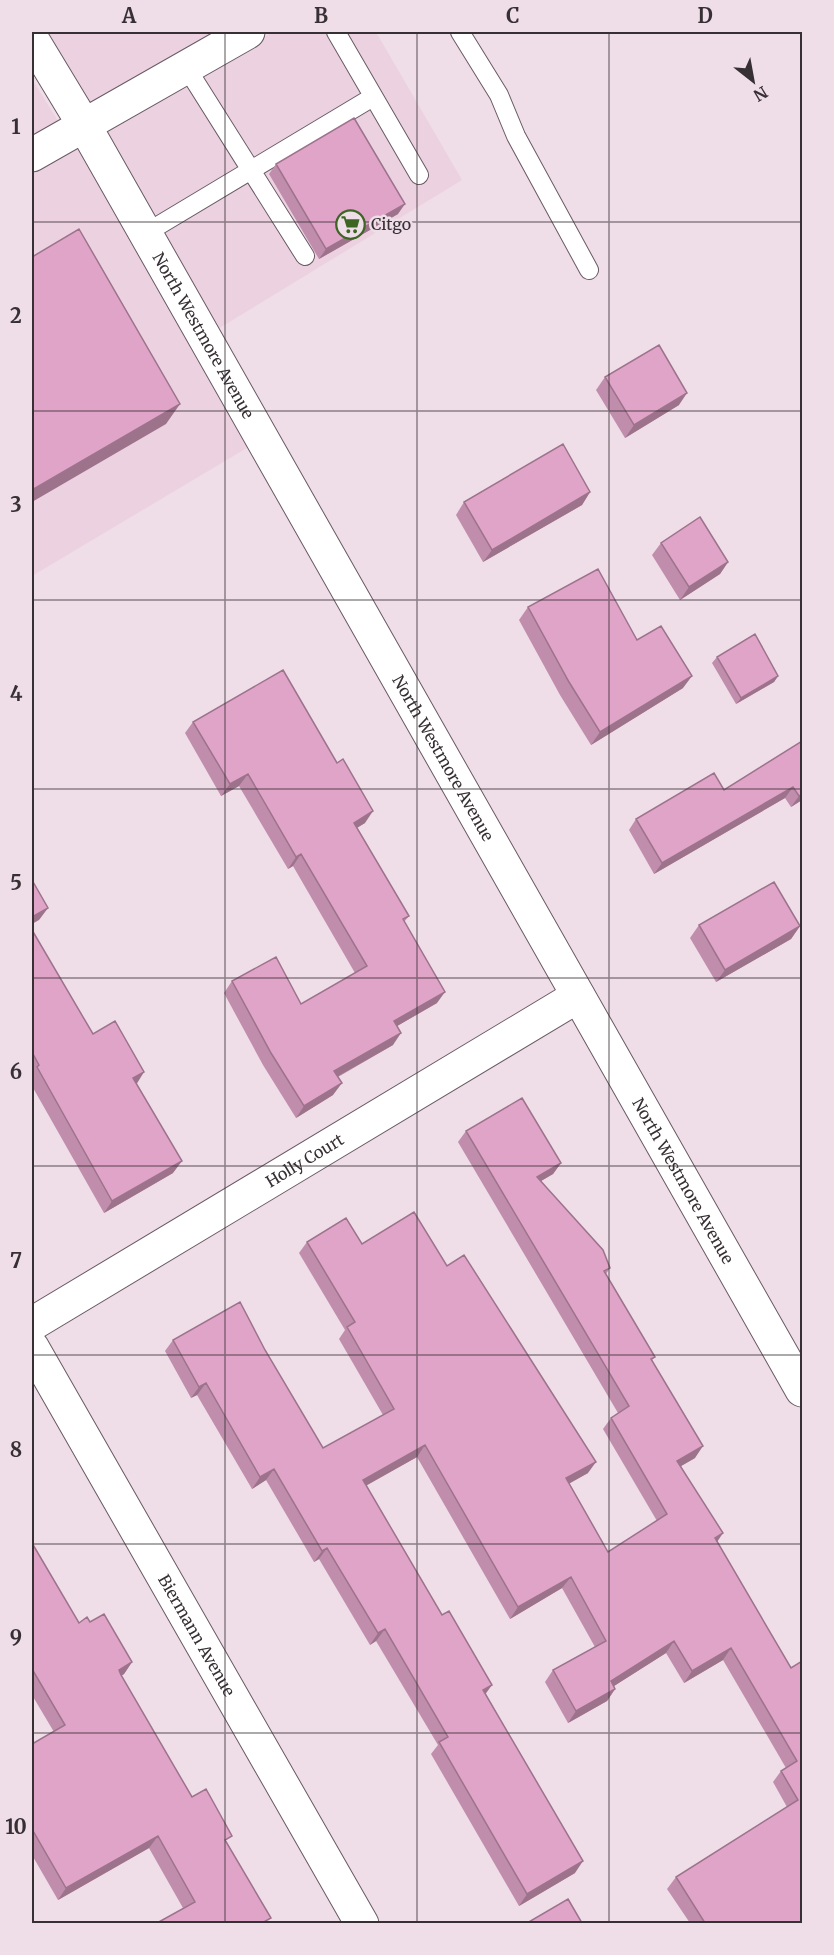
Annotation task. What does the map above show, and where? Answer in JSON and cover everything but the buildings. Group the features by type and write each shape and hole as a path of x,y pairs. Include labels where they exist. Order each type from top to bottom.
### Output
{"street":[{"path":"32,155 248,32"},
{"name":"North Westmore Avenue","path":"32,39 84,124 802,1390"},
{"name":"Holly Court","path":"32,1324 578,996"},
{"name":"Biermann Avenue","path":"32,1347 362,1923"}],"lane":[{"path":"336,32 419,175"},
{"path":"460,32 498,95 516,136 590,270"},
{"path":"186,67 305,256"},
{"path":"146,233 374,97"}],"shaded area":[{"path":"47,32 225,32 92,108"},
{"path":"273,32 376,32 462,180 213,332 100,131"},
{"path":"32,79 58,121 32,136"},
{"path":"76,143 260,440 32,576 32,169"}],"place":[{"name":"Citgo","path":"350,224"}]}
